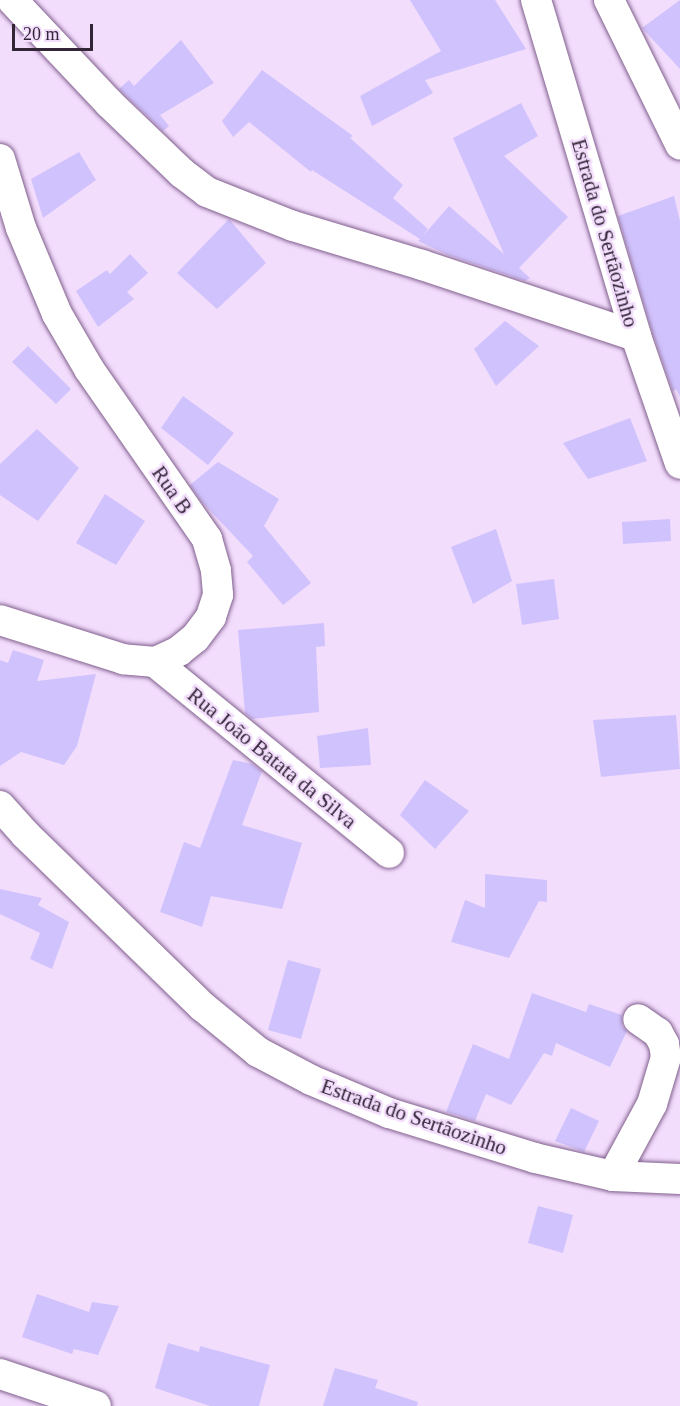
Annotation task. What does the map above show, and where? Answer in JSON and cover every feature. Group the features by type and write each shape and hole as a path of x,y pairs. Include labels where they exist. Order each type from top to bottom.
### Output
{"street":[{"path":"12,0 109,103 182,173 207,192 293,226 422,265 636,336"},
{"name":"Estrada do Sertãozinho","path":"536,0 636,336 680,464"},
{"path":"609,0 680,144"},
{"name":"Rua B","path":"0,159 21,228 57,314 89,369 207,538 216,571 218,596 211,617 195,638 179,651 155,662"},
{"path":"0,620 123,659 155,662"},
{"name":"Rua João Batata da Silva","path":"155,662 389,854"},
{"name":"Estrada do Sertãozinho","path":"0,806 25,834 203,1007 258,1052 311,1080 389,1113 535,1158 613,1176 680,1179"},
{"path":"613,1176 652,1104 666,1057 664,1044 658,1033 638,1019"},
{"path":"0,1374 96,1406"}],"building":[{"path":"410,0 495,0 526,49 425,80 433,93 372,126 360,96 441,51"},
{"path":"680,0 680,69 642,28"},
{"path":"181,40 214,83 160,115 169,126 163,131 119,89 129,80 134,86"},
{"path":"262,70 353,136 350,138 403,185 393,198 428,229 422,237 449,206 504,254 453,138 521,103 538,136 504,156 568,217 519,268 530,278 525,281 448,255 418,241 420,239 312,170 311,172 249,122 233,137 222,121"},
{"path":"79,152 96,180 43,218 31,179"},
{"path":"674,196 680,221 680,397 676,389 673,391 652,331 618,216"},
{"path":"229,219 266,263 217,309 177,273"},
{"path":"130,254 148,273 127,292 134,299 98,327 76,291 107,270 110,274"},
{"path":"505,321 539,346 496,386 474,349"},
{"path":"28,346 71,389 56,404 12,362"},
{"path":"183,396 234,433 208,465 161,428"},
{"path":"630,418 647,461 588,479 563,443"},
{"path":"37,429 79,468 38,521 0,495 0,464"},
{"path":"218,462 279,499 264,526 311,583 283,605 247,562 253,556 201,501 190,485"},
{"path":"105,494 145,521 116,565 76,543"},
{"path":"670,519 671,541 623,544 622,522"},
{"path":"496,529 512,581 473,604 451,547"},
{"path":"554,579 559,619 522,625 516,584"},
{"path":"324,623 325,646 316,647 319,712 252,719 245,713 238,630"},
{"path":"13,650 44,660 37,681 96,674 77,746 64,765 21,752 0,766 0,660 8,663"},
{"path":"676,715 680,769 601,777 593,720"},
{"path":"368,728 371,765 320,768 317,736"},
{"path":"233,760 252,764 262,771 242,825 302,843 282,909 211,896 202,927 160,912 184,842 200,848"},
{"path":"425,780 469,811 435,849 400,815"},
{"path":"485,874 547,880 547,902 539,901 509,958 451,942 465,900 485,908"},
{"path":"0,889 42,898 38,905 69,922 52,969 30,959 40,933 0,914"},
{"path":"288,960 321,969 301,1039 268,1030"},
{"path":"532,993 586,1012 589,1004 622,1015 622,1026 627,1031 610,1067 556,1043 552,1056 544,1053 511,1105 486,1094 475,1121 446,1112 473,1044 509,1059"},
{"path":"571,1108 599,1121 584,1152 555,1141"},
{"path":"538,1206 573,1215 563,1253 528,1243"},
{"path":"37,1294 89,1312 92,1302 119,1306 98,1355 74,1349 72,1354 22,1337"},
{"path":"168,1343 199,1352 200,1346 270,1365 259,1406 210,1406 155,1388"},
{"path":"335,1368 378,1380 375,1388 418,1402 417,1406 323,1406"}]}
